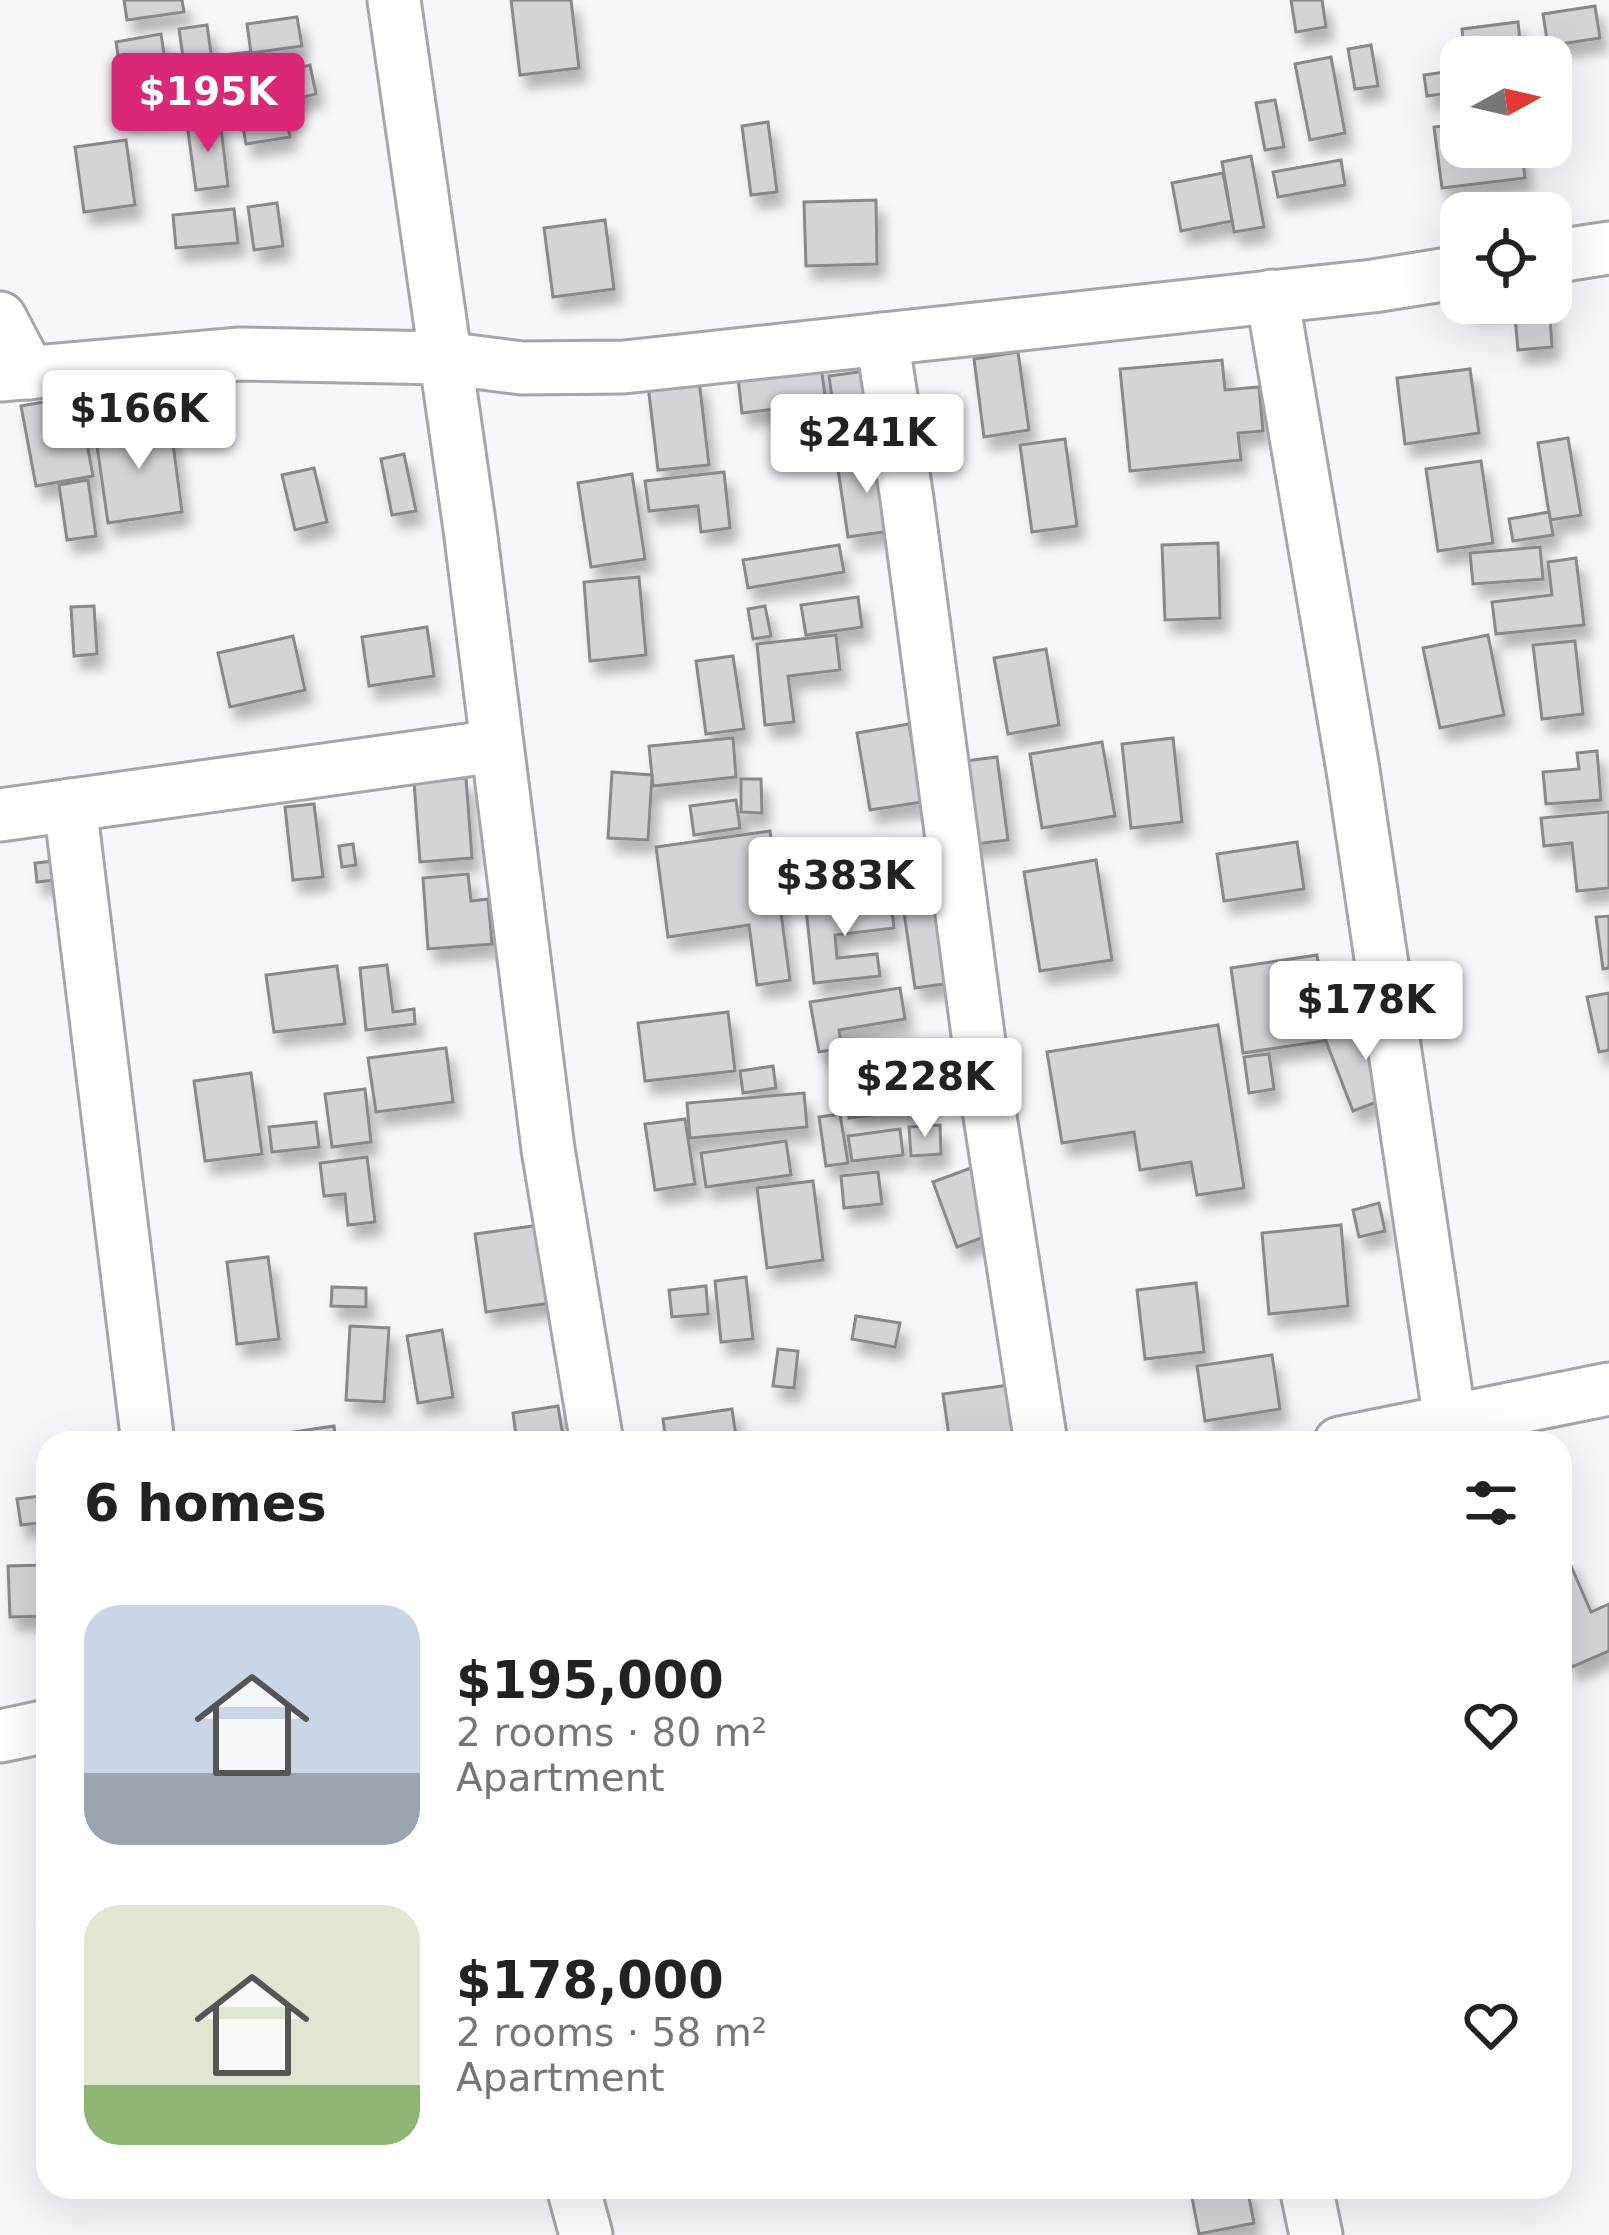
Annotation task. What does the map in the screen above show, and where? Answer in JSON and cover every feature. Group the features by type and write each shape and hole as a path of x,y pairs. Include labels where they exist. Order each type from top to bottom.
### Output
{"street":[{"path":"394,0 548,1150 596,1431"},
{"path":"1572,254 1609,248"},
{"path":"0,318 14,374 240,354 444,358 522,368 624,367 1440,275"},
{"path":"1272,296 1353,770 1450,1421"},
{"path":"882,339 982,1065 1039,1431"},
{"path":"0,815 496,746"},
{"path":"70,805 147,1431"},
{"path":"1400,1431 1609,1389"},
{"path":"0,1736 36,1728"},
{"path":"576,2199 586,2235"},
{"path":"1308,2199 1316,2235"}],"building":[{"path":"124,0 182,0 184,12 127,20"},
{"path":"511,0 571,0 579,68 520,75"},
{"path":"1291,0 1322,0 1326,27 1296,32"},
{"path":"1595,6 1600,38 1572,42 1572,36 1546,36 1543,14"},
{"path":"297,17 302,46 251,53 247,24"},
{"path":"1518,22 1520,36 1463,36 1462,29"},
{"path":"207,25 212,60 184,64 179,29"},
{"path":"161,34 172,107 127,114 116,42"},
{"path":"1371,45 1378,86 1355,89 1348,49"},
{"path":"250,52 255,105 227,107 223,55"},
{"path":"1331,57 1345,133 1310,140 1295,64"},
{"path":"310,65 316,94 270,105 264,76"},
{"path":"215,67 220,108 200,110 195,69"},
{"path":"1440,73 1440,94 1427,96 1424,75"},
{"path":"1275,100 1284,147 1265,150 1256,103"},
{"path":"284,108 290,137 246,144 241,116"},
{"path":"220,120 228,186 196,190 187,124"},
{"path":"768,122 777,192 751,195 742,126"},
{"path":"1440,126 1440,168 1524,168 1525,178 1442,188 1434,127"},
{"path":"126,140 135,205 84,212 75,147"},
{"path":"1251,156 1264,227 1234,232 1222,162"},
{"path":"1341,160 1345,185 1278,197 1273,172"},
{"path":"1223,173 1232,221 1181,231 1172,183"},
{"path":"876,200 877,264 806,266 804,202"},
{"path":"277,203 283,246 254,250 248,207"},
{"path":"234,209 238,243 176,248 173,215"},
{"path":"605,220 614,289 553,297 544,228"},
{"path":"1516,324 1550,324 1552,347 1518,350"},
{"path":"1018,352 1029,430 984,437 974,359"},
{"path":"820,359 826,403 742,413 737,369"},
{"path":"1222,360 1225,390 1259,387 1263,431 1238,433 1241,460 1130,471 1120,369"},
{"path":"1470,369 1479,433 1405,444 1397,378"},
{"path":"873,370 883,443 839,449 829,376"},
{"path":"699,380 709,465 658,470 648,385"},
{"path":"78,396 93,476 36,486 21,406"},
{"path":"170,421 182,512 108,523 95,432"},
{"path":"1568,438 1581,515 1550,520 1538,443"},
{"path":"1065,439 1077,526 1032,532 1020,445"},
{"path":"404,454 416,511 392,515 381,459"},
{"path":"887,455 897,530 848,537 837,462"},
{"path":"1481,461 1493,543 1438,551 1426,469"},
{"path":"314,468 327,522 295,530 282,475"},
{"path":"724,472 730,528 701,532 698,506 649,511 645,481"},
{"path":"632,474 645,559 591,567 578,483"},
{"path":"88,480 96,536 67,540 59,485"},
{"path":"1549,512 1553,535 1513,541 1509,519"},
{"path":"1218,543 1220,618 1165,620 1162,545"},
{"path":"839,545 844,572 748,588 743,560"},
{"path":"1540,547 1543,579 1473,584 1470,553"},
{"path":"1576,558 1584,625 1496,634 1492,602 1552,595 1548,562"},
{"path":"639,577 646,655 590,661 584,582"},
{"path":"858,597 862,627 806,635 801,605"},
{"path":"94,606 97,654 74,656 71,607"},
{"path":"765,606 771,636 753,639 748,609"},
{"path":"427,627 434,676 369,686 362,637"},
{"path":"836,635 840,670 788,676 794,722 765,725 757,644"},
{"path":"1488,635 1504,715 1440,728 1423,648"},
{"path":"293,636 305,690 230,707 218,653"},
{"path":"1575,641 1583,714 1542,719 1533,645"},
{"path":"1046,649 1059,725 1008,734 994,658"},
{"path":"733,656 744,729 706,734 696,661"},
{"path":"909,724 922,802 870,810 857,733"},
{"path":"733,738 736,777 653,786 649,746"},
{"path":"1173,738 1182,822 1131,828 1122,744"},
{"path":"1102,742 1115,816 1042,828 1030,754"},
{"path":"1597,751 1601,800 1546,804 1543,772 1579,769 1577,753"},
{"path":"997,757 1008,840 959,846 949,763"},
{"path":"612,772 652,775 648,840 608,838"},
{"path":"466,778 472,858 420,862 414,782"},
{"path":"741,779 761,779 762,813 741,812"},
{"path":"736,800 740,828 694,835 690,806"},
{"path":"314,804 323,877 293,880 285,807"},
{"path":"1609,812 1609,888 1577,891 1572,843 1544,846 1541,818"},
{"path":"770,831 790,980 757,985 749,925 668,937 656,847"},
{"path":"1297,842 1304,889 1224,901 1217,854"},
{"path":"353,844 356,865 342,867 339,846"},
{"path":"63,860 65,879 37,882 35,863"},
{"path":"1096,860 1112,960 1040,971 1024,872"},
{"path":"468,874 471,901 488,899 492,944 428,949 423,878"},
{"path":"954,899 966,981 915,988 903,906"},
{"path":"891,901 894,928 835,935 837,958 877,954 880,976 814,983 806,909"},
{"path":"1609,916 1609,968 1603,969 1596,917"},
{"path":"1317,955 1330,1040 1243,1053 1231,968"},
{"path":"387,965 393,1012 414,1009 415,1024 366,1030 360,968"},
{"path":"337,966 345,1024 274,1032 266,975"},
{"path":"900,988 905,1019 839,1030 842,1048 819,1052 810,1002"},
{"path":"1609,993 1609,1050 1599,1052 1587,997"},
{"path":"728,1012 735,1071 645,1081 638,1023"},
{"path":"1380,1015 1408,1090 1353,1111 1324,1036"},
{"path":"1218,1025 1244,1188 1197,1195 1191,1162 1140,1170 1134,1132 1062,1143 1047,1052"},
{"path":"446,1048 453,1102 376,1112 368,1058"},
{"path":"1269,1054 1274,1089 1249,1093 1244,1057"},
{"path":"773,1066 776,1088 743,1093 740,1071"},
{"path":"251,1073 262,1154 205,1161 194,1081"},
{"path":"910,1077 914,1110 849,1118 845,1085"},
{"path":"365,1089 371,1142 332,1147 325,1094"},
{"path":"804,1093 807,1127 690,1138 687,1103"},
{"path":"840,1114 848,1163 826,1166 819,1117"},
{"path":"685,1119 695,1184 655,1190 645,1124"},
{"path":"316,1122 319,1147 272,1152 269,1127"},
{"path":"940,1125 941,1154 911,1156 909,1127"},
{"path":"900,1129 903,1155 852,1161 848,1136"},
{"path":"786,1141 791,1175 706,1187 701,1153"},
{"path":"367,1157 375,1222 348,1225 345,1194 324,1196 320,1163"},
{"path":"979,1165 1003,1230 957,1247 933,1182"},
{"path":"878,1172 882,1204 844,1208 841,1176"},
{"path":"813,1181 823,1260 767,1268 757,1188"},
{"path":"1379,1203 1385,1231 1359,1237 1353,1210"},
{"path":"540,1225 551,1303 486,1312 475,1234"},
{"path":"1341,1225 1348,1306 1269,1314 1262,1233"},
{"path":"268,1257 279,1339 237,1344 227,1262"},
{"path":"746,1277 753,1339 721,1342 715,1281"},
{"path":"1196,1283 1204,1352 1145,1359 1137,1290"},
{"path":"706,1286 708,1314 672,1317 669,1290"},
{"path":"332,1287 366,1288 366,1307 331,1306"},
{"path":"856,1316 900,1323 895,1347 852,1339"},
{"path":"350,1326 389,1328 384,1402 346,1400"},
{"path":"442,1330 453,1397 418,1403 407,1336"},
{"path":"778,1349 798,1351 794,1388 773,1386"},
{"path":"1272,1355 1280,1409 1205,1421 1197,1366"},
{"path":"1024,1383 1030,1431 948,1431 943,1394"},
{"path":"558,1406 562,1431 515,1431 513,1413"},
{"path":"732,1409 735,1431 664,1431 663,1419"},
{"path":"36,1497 36,1523 21,1525 17,1499"},
{"path":"36,1565 36,1616 10,1617 8,1566"},
{"path":"1572,1568 1591,1612 1609,1604 1609,1651 1572,1667"},
{"path":"1192,2199 1249,2199 1254,2223 1199,2234"}]}
